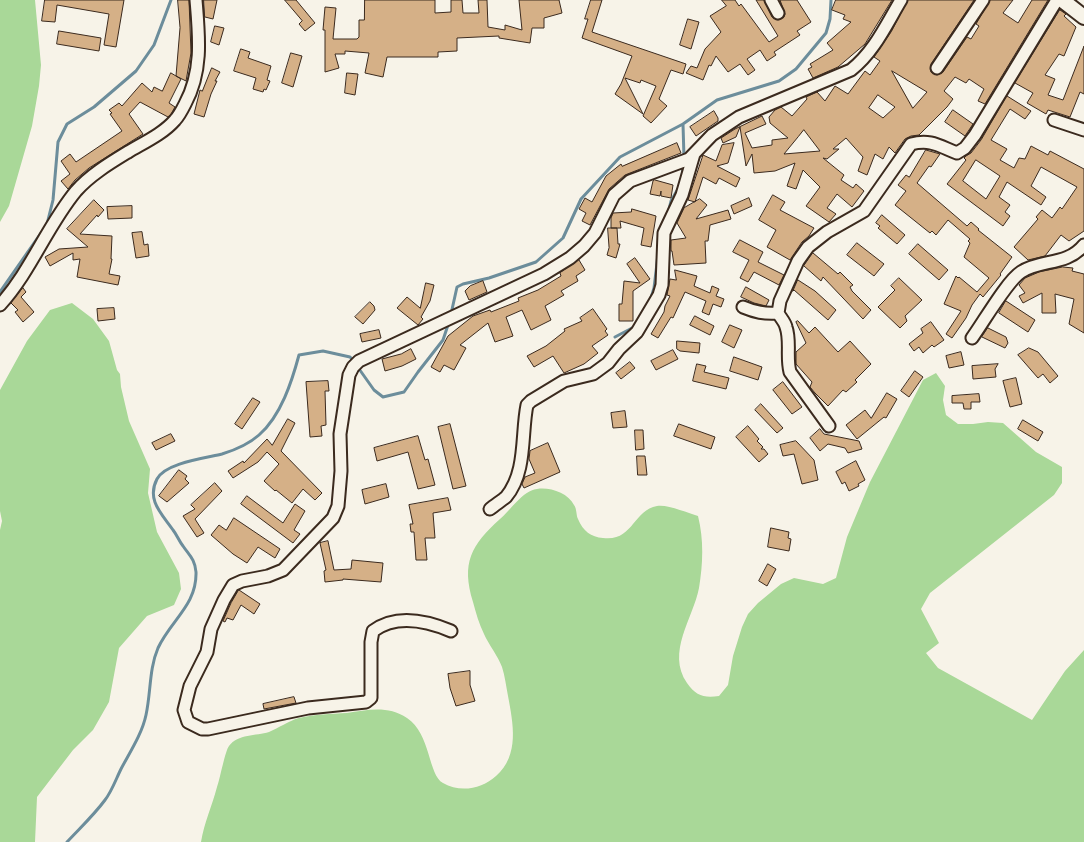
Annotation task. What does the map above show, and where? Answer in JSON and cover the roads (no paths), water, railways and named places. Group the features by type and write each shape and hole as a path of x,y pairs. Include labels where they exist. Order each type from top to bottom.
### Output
{"street":[{"path":"0,305 12,292 30,261 77,191 105,166 166,128 179,115 188,98 199,58 196,0"},
{"path":"771,0 778,13"},
{"path":"450,632 438,626 414,620 390,622 373,631 371,642 371,698 366,702 308,708 208,729 194,726 186,719 184,710 190,686 207,652 212,629 224,600 233,585 242,581 268,576 282,570 333,518 338,506 341,471 340,434 349,375 356,364 544,274 570,258 595,233 620,188 644,174 688,158 712,135 739,117 851,70 861,63 873,48 902,0"},
{"path":"937,68 983,0"},
{"path":"829,426 790,372 787,362 788,336 786,326 778,313 780,301 798,261 808,248 827,232 864,211 911,144 922,141 933,142 957,152 965,148 975,135 1057,0"},
{"path":"1062,0 1084,17"},
{"path":"1054,120 1084,130"},
{"path":"490,509 505,497 512,488 518,472 527,405 564,381 593,374 608,363 615,353 637,332 652,309 662,285 664,234 682,195 688,158"},
{"path":"972,338 1016,276 1030,268 1062,260 1073,254 1084,244"},
{"path":"743,307 765,314 778,313"}],"waterway":[{"path":"47,224 53,200 58,142 67,124 94,107 136,71 154,45 171,0"},
{"path":"451,314 457,287 536,262 563,238 581,199 620,157 683,124 717,100 779,81 796,69 826,33 830,19 831,0"},
{"path":"683,124 684,158"},
{"path":"682,178 683,165"},
{"path":"668,213 671,201 679,187"},
{"path":"0,292 41,233"},
{"path":"650,301 654,288 658,255"},
{"path":"357,366 374,390 383,397 404,392 443,340 449,322"},
{"path":"615,337 634,327"},
{"path":"67,842 101,806 112,789 142,729 148,706 155,656 163,638 188,603 195,584 196,572 193,560 160,512 154,500 153,494 157,479 161,473 177,465 222,454 247,443 259,435 274,418 285,398 299,355 323,351 350,357 354,361"}]}
